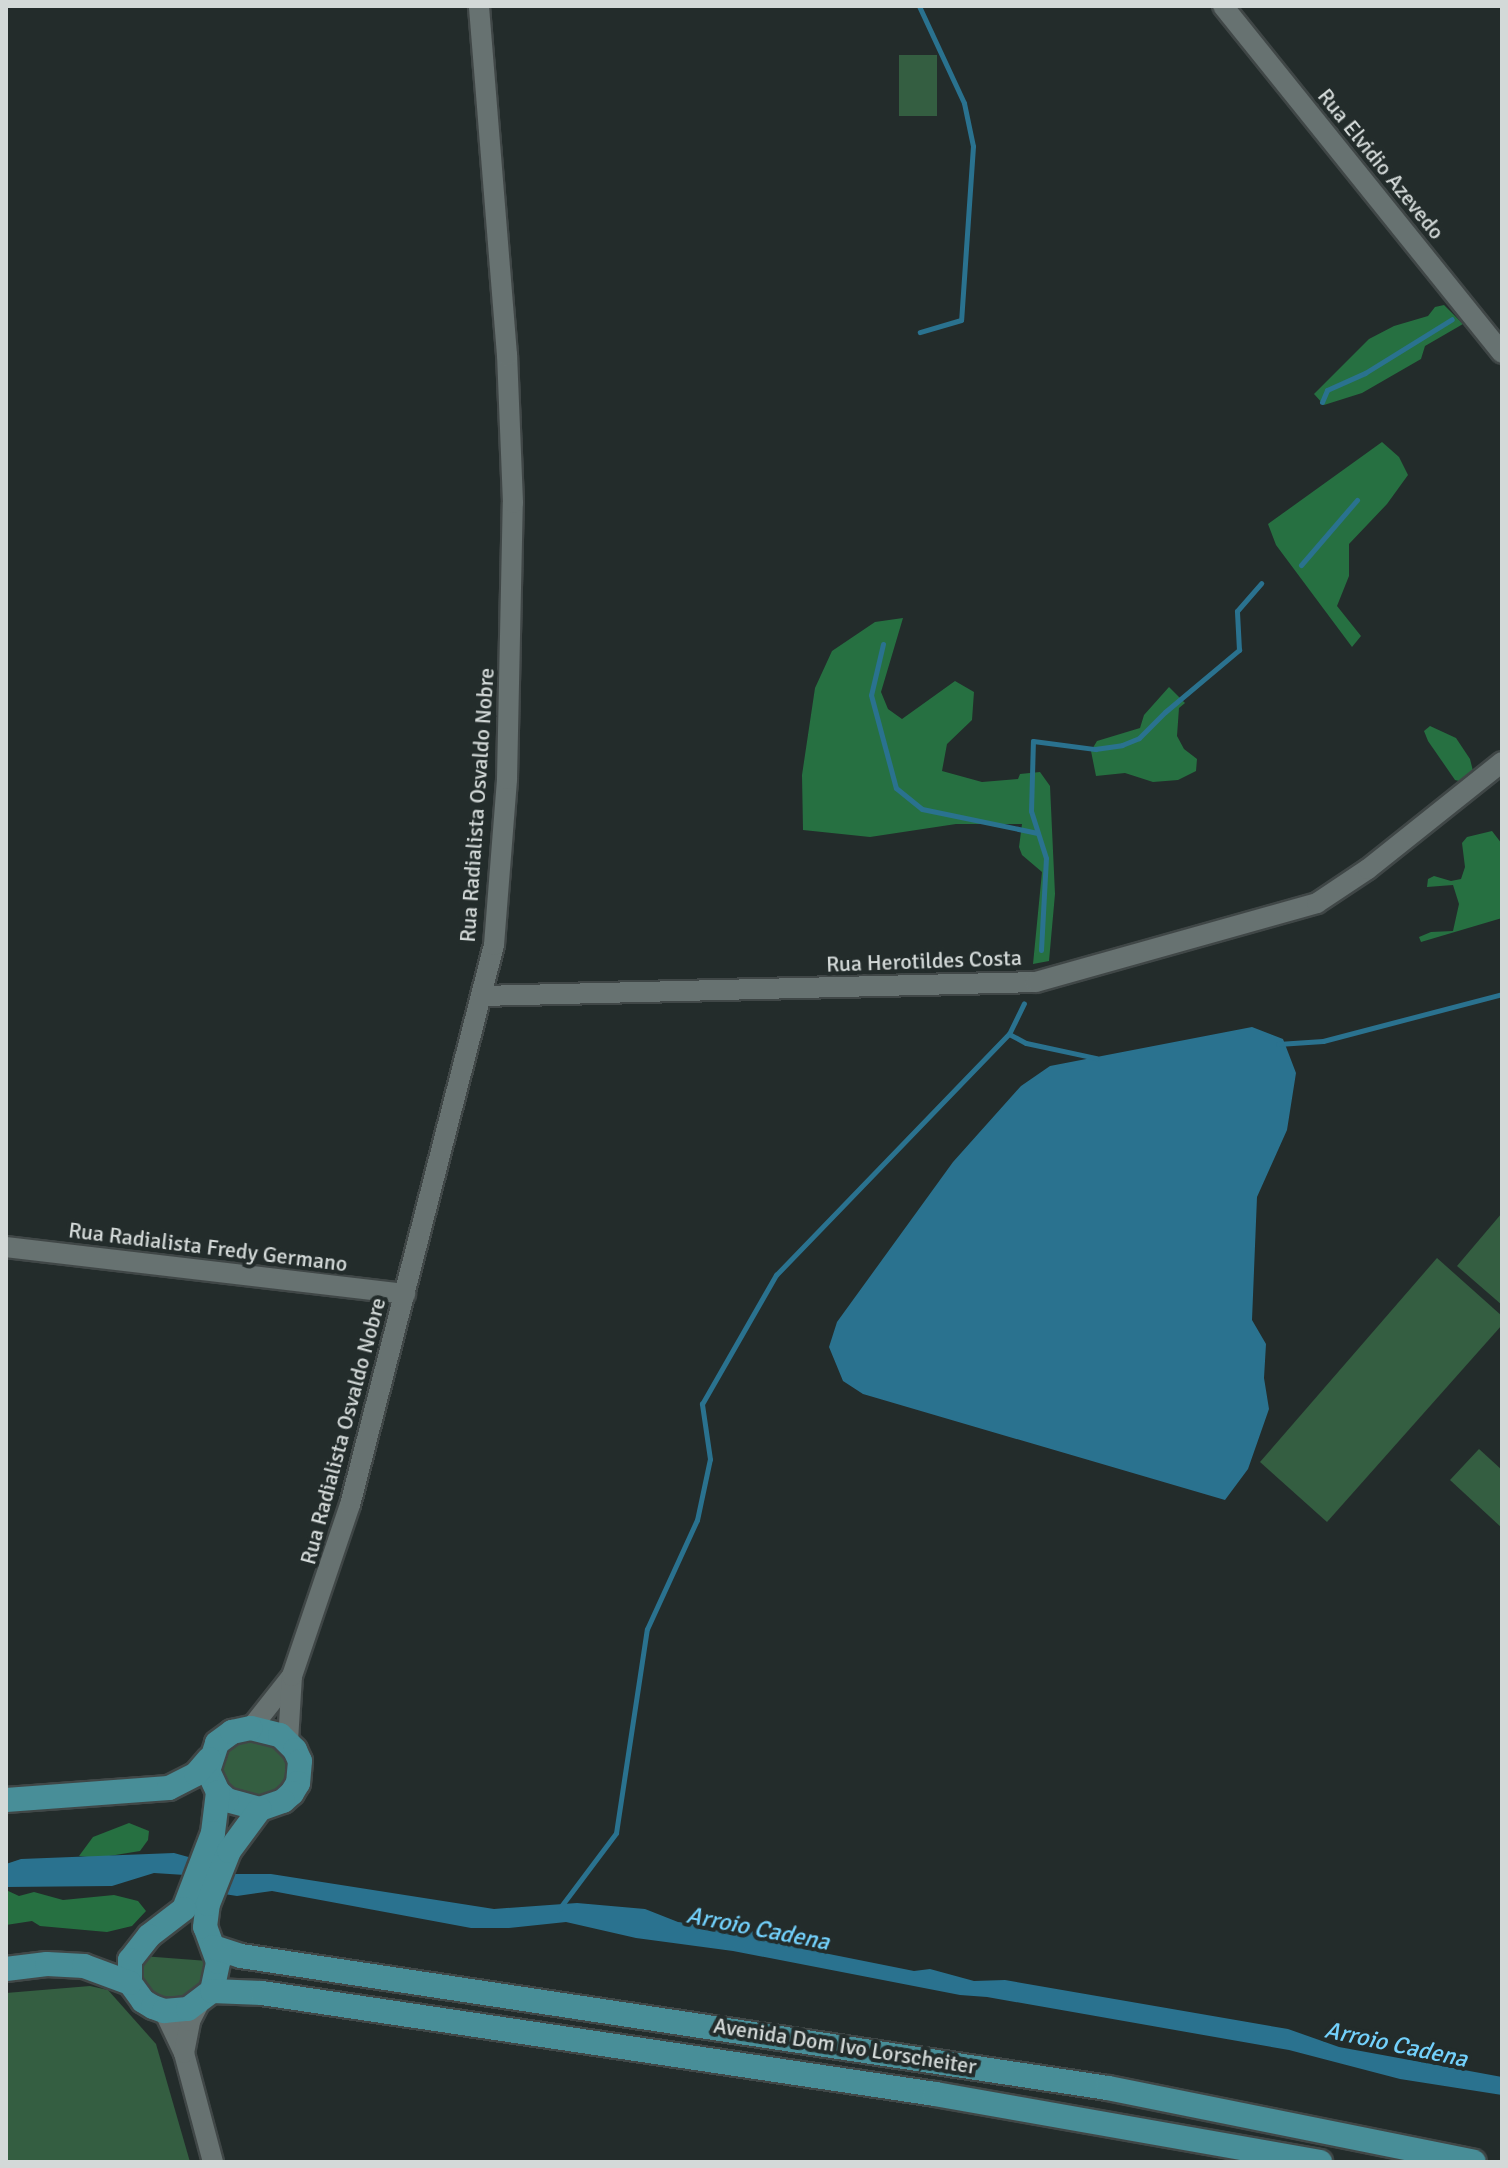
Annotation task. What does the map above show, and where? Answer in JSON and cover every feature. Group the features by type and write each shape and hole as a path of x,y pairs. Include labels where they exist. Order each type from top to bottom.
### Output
{"main road":[{"path":"6,1800 169,1788 196,1774 217,1743 232,1732 251,1728 270,1731 288,1741 300,1761 298,1783 283,1801 260,1809 219,1848"},
{"path":"130,1983 130,1960 149,1936 198,1901 219,1848 218,1792 208,1771 209,1759"},
{"path":"218,1792 236,1805 260,1809"},
{"path":"6,1969 47,1964 84,1966 130,1983 143,2001 164,2011 177,2011 205,1998 218,1962 198,1901"},
{"path":"164,1928 188,1928 210,1942"},
{"name":"Avenida Dom Ivo Lorscheiter","path":"210,1942 241,1956 1078,2083 1474,2162"},
{"name":"Avenida Dom Ivo Lorscheiter","path":"205,1998 262,1993 935,2094 1320,2162"}],"street":[{"name":"Rua Radialista Osvaldo Nobre","path":"288,1741 292,1676 350,1505 494,945 504,823 513,503 507,355 479,6"},
{"name":"Rua Elvidio Azevedo","path":"1223,6 1502,353"},
{"name":"Rua Herotildes Costa","path":"481,996 1036,982 1317,903 1368,869 1502,762"},
{"name":"Rua Radialista Fredy Germano","path":"6,1247 405,1294"},
{"name":"Rua Radialista Osvaldo Nobre","path":"251,1728 292,1676"},
{"path":"184,2053 190,2021 205,1998"},
{"path":"164,2011 184,2053 213,2162"}],"green space":[{"path":"899,55 937,55 937,116 899,116"},
{"path":"1444,305 1463,324 1425,346 1421,359 1362,393 1324,405 1314,394 1369,339 1394,326 1428,316 1435,307"},
{"path":"1382,442 1399,457 1408,475 1387,504 1349,544 1349,576 1337,606 1361,636 1352,647 1276,545 1268,524"},
{"path":"903,618 881,692 888,709 902,719 955,681 974,692 972,720 947,744 942,771 982,782 1018,779 1020,774 1040,772 1050,786 1055,894 1049,961 1033,964 1042,872 1022,855 1019,847 1022,824 956,824 870,837 803,830 802,775 815,688 832,651 875,622"},
{"path":"1169,687 1185,703 1179,708 1177,736 1184,749 1197,759 1196,771 1178,780 1153,782 1125,773 1096,776 1091,751 1097,741 1140,728 1144,715"},
{"path":"1430,726 1456,738 1470,759 1473,771 1463,782 1455,780 1428,741 1424,731"},
{"path":"1492,831 1502,844 1502,918 1421,942 1419,937 1431,932 1453,931 1459,904 1453,885 1427,887 1428,879 1434,876 1451,881 1461,879 1465,867 1462,843 1467,837"},
{"path":"1502,1213 1502,1305 1457,1266"},
{"path":"1437,1258 1502,1316 1502,1325 1327,1522 1260,1462"},
{"path":"1479,1449 1502,1470 1502,1528 1450,1480"},
{"path":"266,1736 289,1762 288,1780 271,1800 230,1792 221,1767 227,1750 233,1743"},
{"path":"129,1823 149,1831 148,1840 140,1851 97,1858 79,1856 93,1837"},
{"path":"6,1890 19,1896 34,1892 63,1900 114,1895 138,1901 146,1911 132,1926 107,1932 40,1926 32,1921 6,1925"},
{"path":"142,1956 208,1961 206,1980 192,1996 175,2001 162,1999 144,1985 140,1973"},
{"path":"90,1986 108,1990 156,2044 190,2162 6,2162 6,1993"}],"water":[{"path":"1252,1027 1283,1039 1296,1073 1287,1130 1257,1197 1252,1320 1266,1344 1264,1378 1269,1409 1248,1469 1225,1500 863,1394 843,1381 829,1347 837,1322 953,1162 1021,1086 1050,1066"},
{"path":"174,1853 192,1858 185,1875 154,1873 112,1886 6,1887 6,1864 21,1859"},
{"name":"Arroio Cadena","path":"230,1874 271,1874 494,1909 577,1903 645,1909 678,1922 773,1934 819,1952 914,1971 930,1969 974,1981 1005,1980 1288,2029 1339,2047 1502,2077 1502,2095 1400,2079 1289,2050 987,1997 960,1995 733,1951 636,1938 566,1922 471,1928 272,1891 237,1896 224,1894"}],"waterway":[{"path":"919,6 964,103 973,146 961,320 920,332"},
{"path":"1322,402 1327,390 1365,373 1452,319"},
{"path":"1301,565 1357,500"},
{"path":"1041,950 1046,858 1031,811 1033,741 1095,749 1122,745 1139,738 1239,650 1237,611 1261,583"},
{"path":"883,644 871,695 896,788 922,809 1038,833"},
{"path":"1278,1044 1323,1041 1502,994"},
{"path":"559,1909 616,1833 647,1629 697,1520 710,1459 702,1404 776,1275 1009,1034 1024,1003"},
{"path":"1009,1034 1026,1043 1096,1058"}]}
